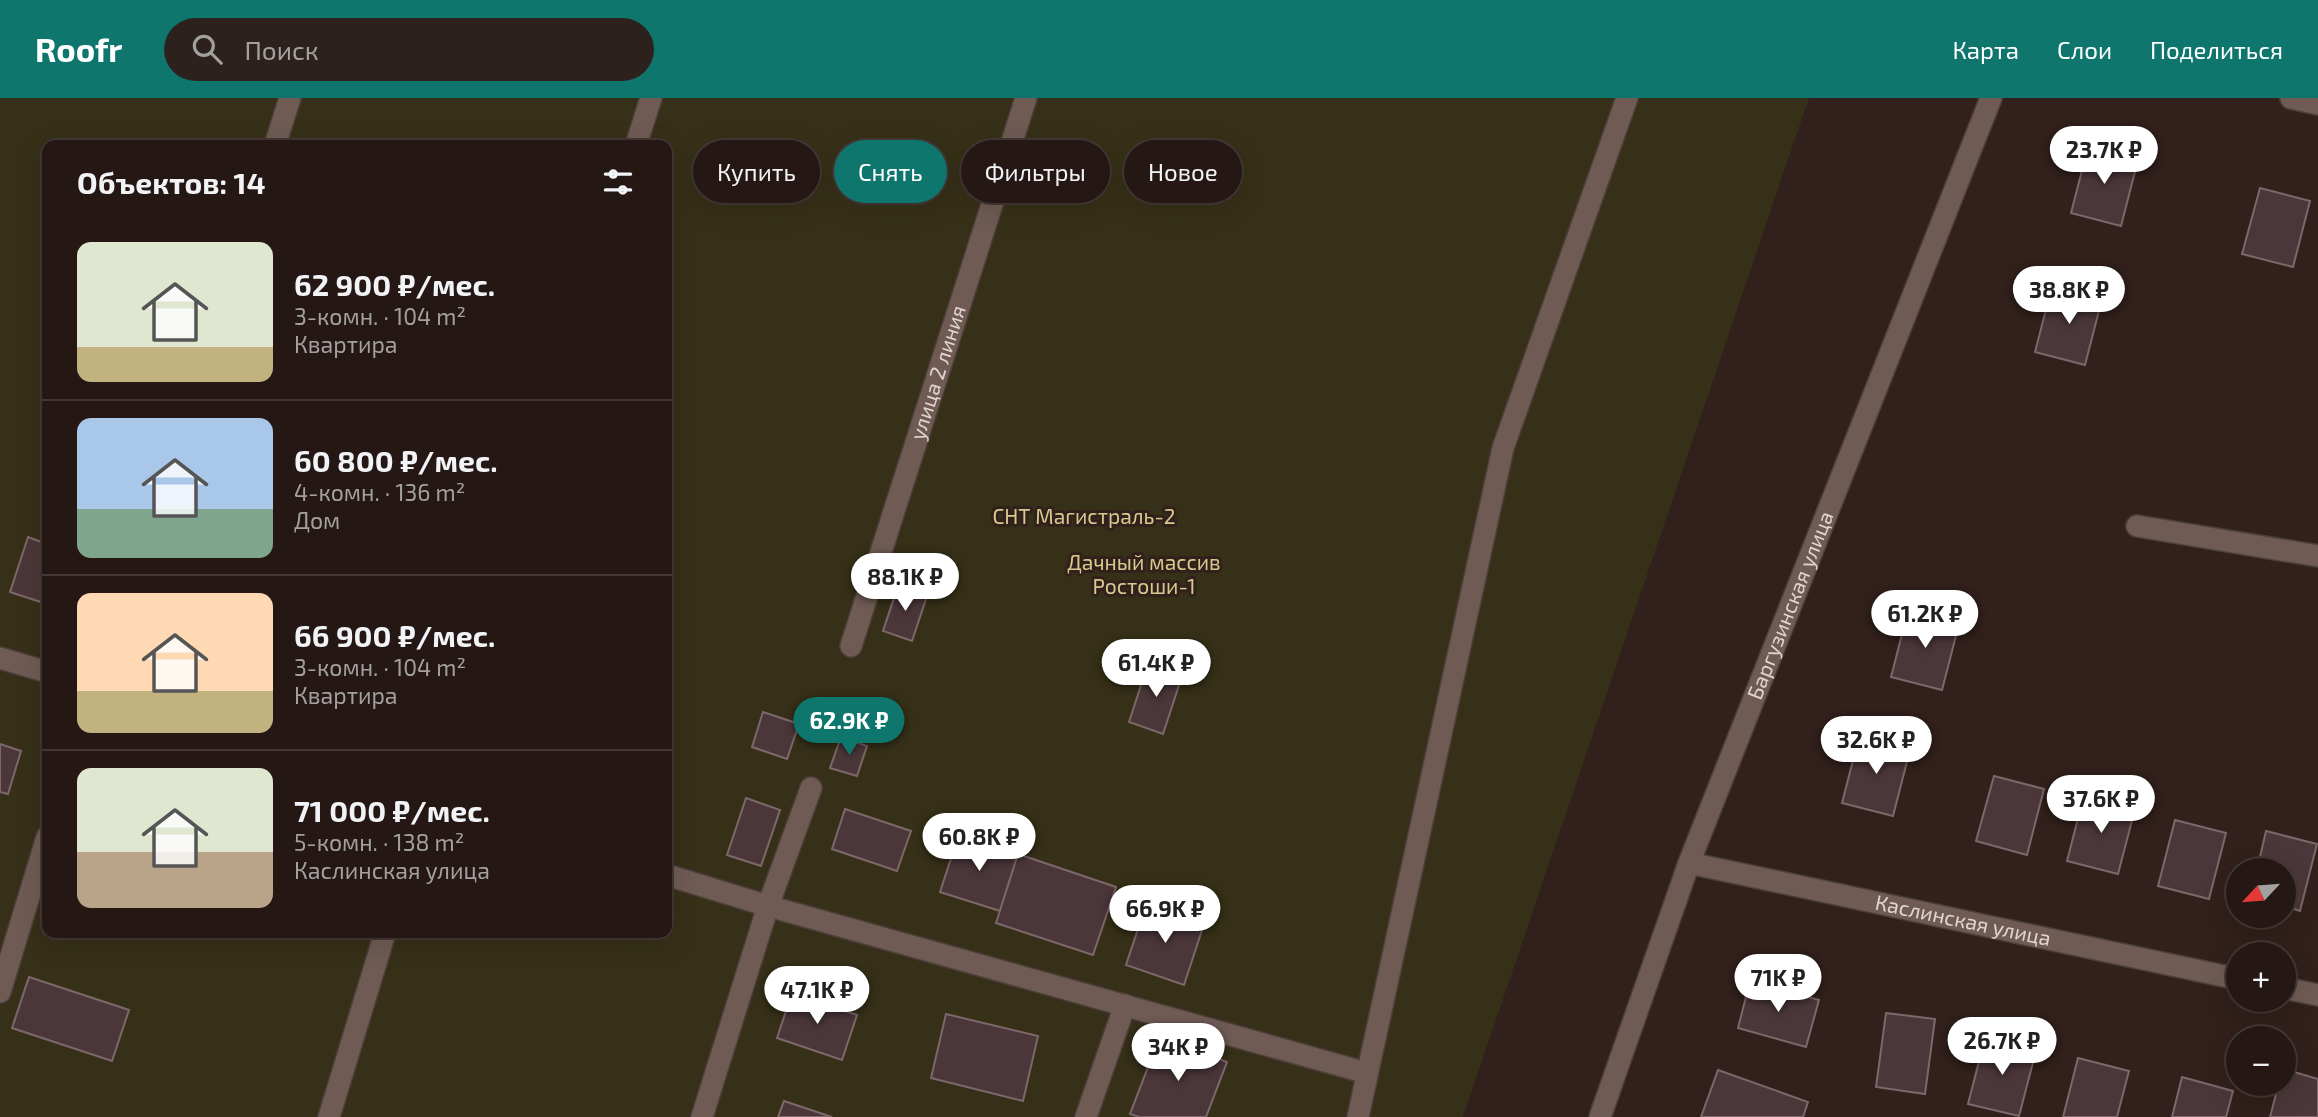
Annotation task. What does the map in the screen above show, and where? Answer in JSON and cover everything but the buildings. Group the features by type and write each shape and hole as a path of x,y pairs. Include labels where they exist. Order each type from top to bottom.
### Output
{"street":[{"path":"277,140 290,98"},
{"path":"638,140 651,98"},
{"name":"улица 2 линия","path":"851,646 1026,98"},
{"name":"Баргузинская улица","path":"1600,1117 1689,863 1991,98"},
{"path":"2291,98 2318,104"},
{"path":"1358,1117 1503,448 1622,99"},
{"path":"2137,526 2318,556"},
{"path":"0,658 42,671"},
{"path":"702,1117 768,906 811,788"},
{"path":"0,992 42,854"},
{"name":"Каслинская улица","path":"1689,863 2226,976"},
{"path":"672,877 768,906 1367,1073"},
{"path":"329,1117 383,938"},
{"path":"2296,990 2318,995"},
{"path":"1086,1117 1125,1005"}],"green space":[{"name":"Дачный массив Ростоши-1","path":"0,98 1809,98 1463,1117 0,1117"}],"park label":[{"name":"СНТ Магистраль-2","path":"1084,517"}]}
